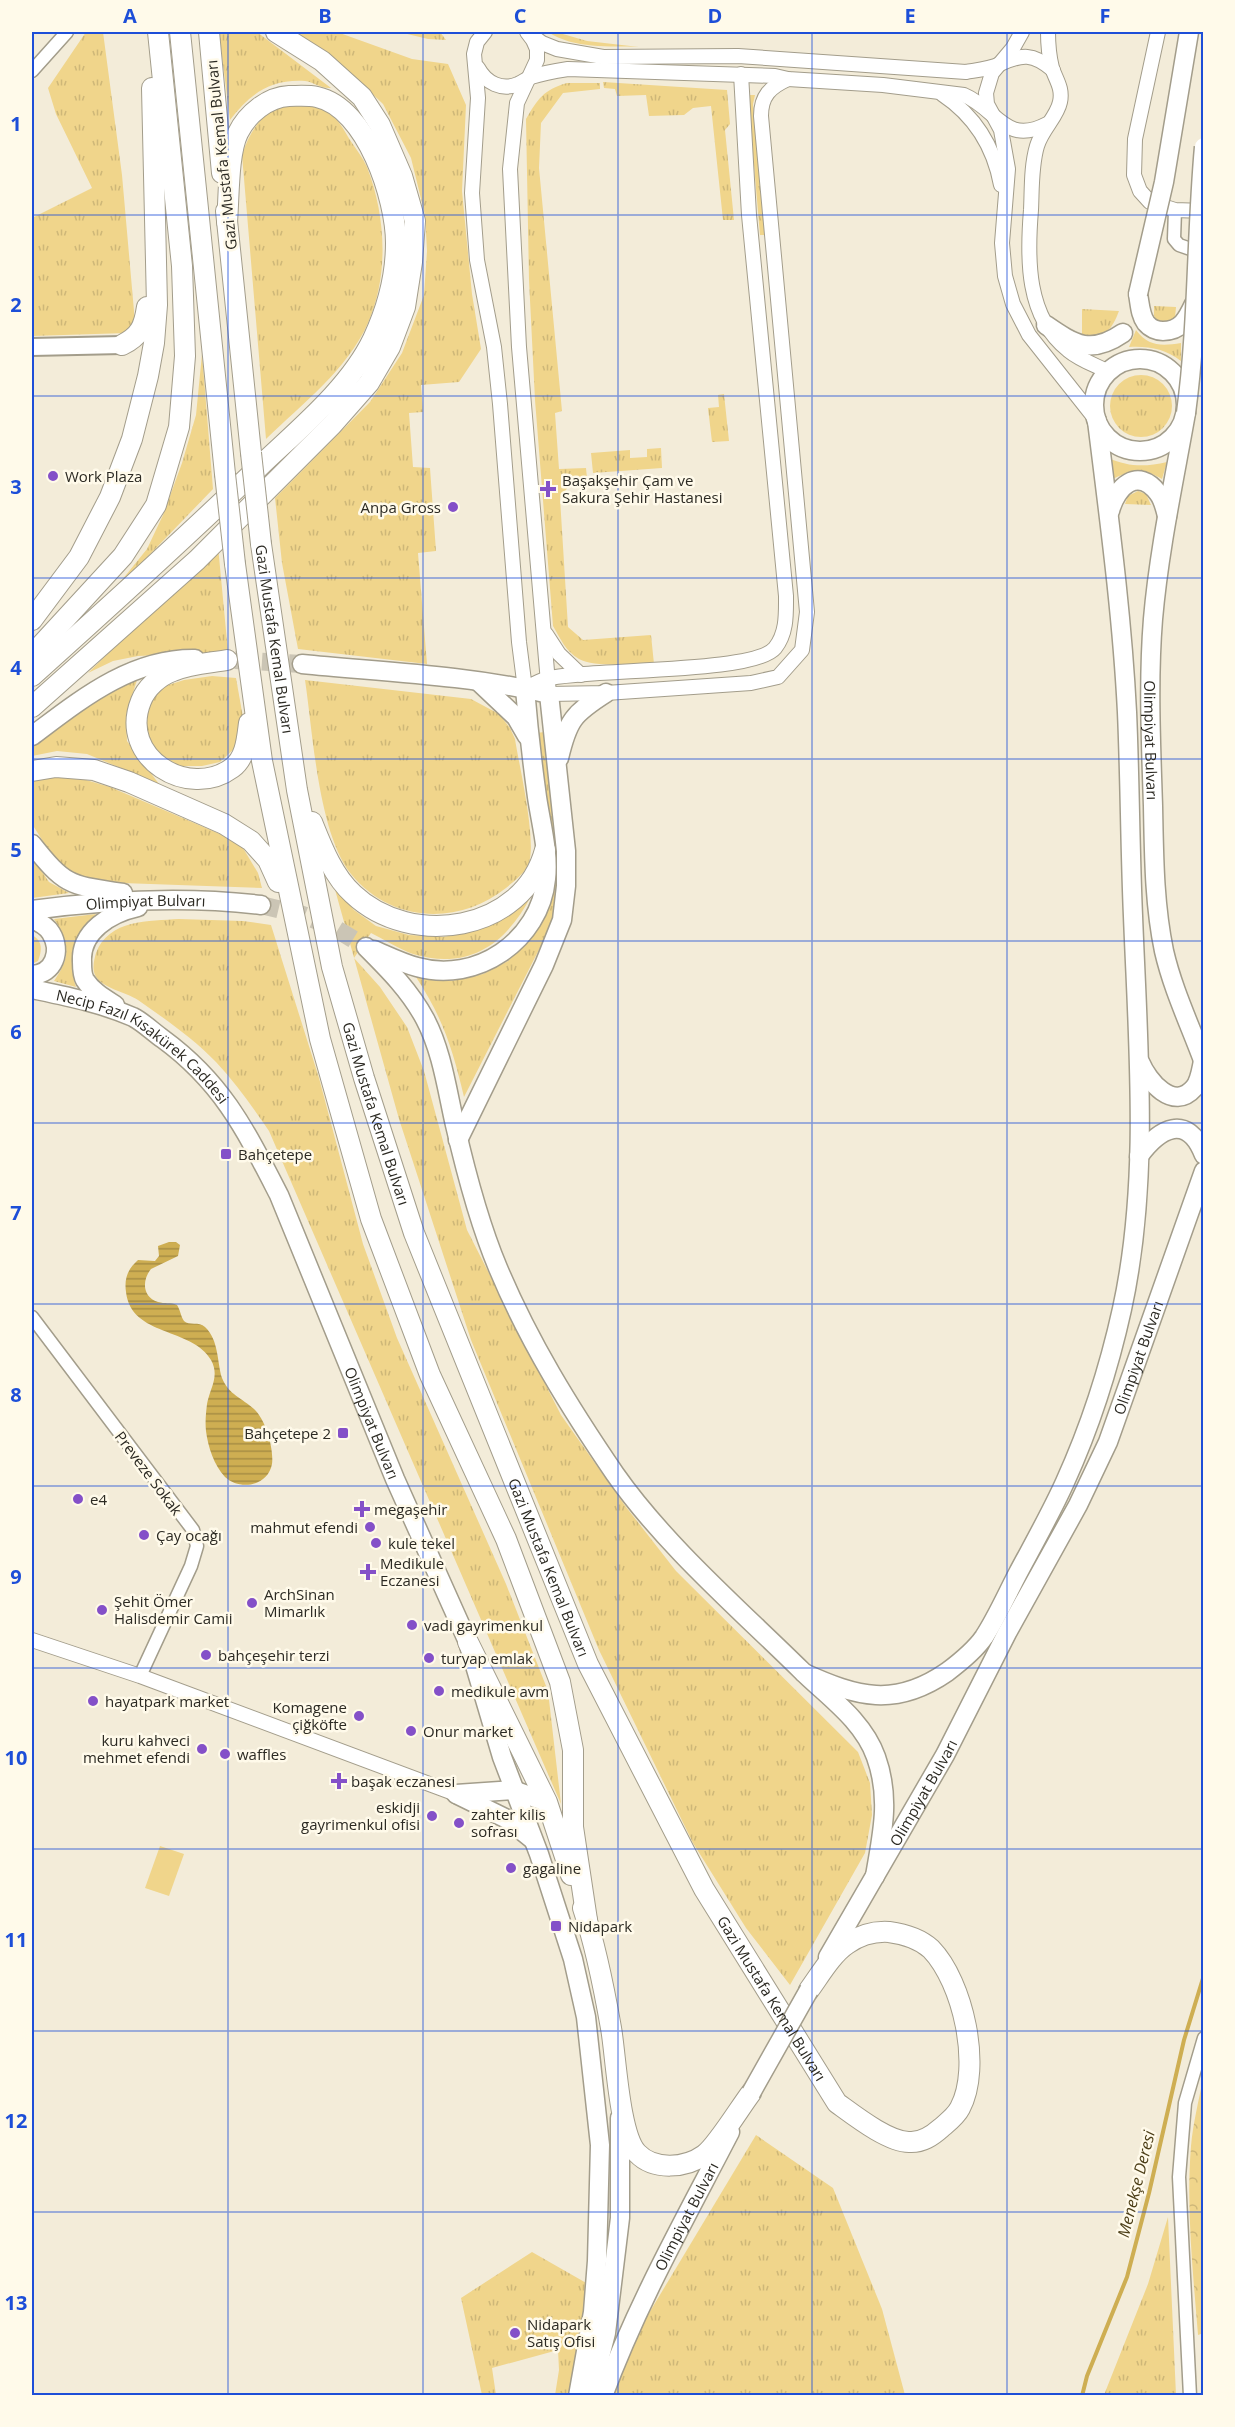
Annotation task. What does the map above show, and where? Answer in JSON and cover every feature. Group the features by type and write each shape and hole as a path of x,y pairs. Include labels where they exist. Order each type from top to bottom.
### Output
{"highway":[{"path":"32,620 78,557 110,497 132,439 148,376 154,343 157,305 151,32"},
{"path":"32,655 123,556 156,505 178,427 185,356 182,266 158,32"},
{"name":"Gazi Mustafa Kemal Bulvarı","path":"180,32 245,651 262,761 291,909 320,1039 371,1218 430,1375 506,1539 560,1682 573,1750 573,1827 587,1920"},
{"name":"Gazi Mustafa Kemal Bulvarı","path":"209,32 261,544 297,790 332,967 364,1078 414,1233 588,1664 704,1889 837,2103 864,2122 906,2143 919,2142 933,2135 959,2109 968,2085 968,2043 958,1996 947,1970 930,1949 914,1938 896,1933 878,1931 861,1935 844,1945 809,1990"},
{"path":"32,707 197,560 332,425 369,383 390,347 405,307 415,221 402,176 380,125 362,97 322,61 276,32"},
{"path":"32,676 182,542 298,430 352,374 373,340 392,282 396,243 392,205 381,168 359,130 341,110 318,97 277,97 251,116 238,133 233,151 227,222"},
{"path":"122,345 141,332 145,322 149,279 149,217 154,197"},
{"path":"122,345 132,350 139,358 148,376"},
{"path":"227,660 173,671 156,680 143,696 137,710 137,738 142,749 162,769 181,777 210,778 233,768 246,747 249,722 243,677 245,651"},
{"path":"32,771 56,767 94,770 129,782 224,824 251,841 268,860 291,909"},
{"path":"297,790 340,879 353,894 371,907 416,926 443,928 492,914 529,885 541,868 545,850"},
{"path":"468,1642 547,1802 587,1920 612,2030 620,2102 628,2139 637,2153 652,2162 671,2166 688,2164 706,2154 751,2093"}],"main road":[{"path":"1108,372 1138,294 1162,192 1189,32"},
{"name":"Olimpiyat Bulvarı","path":"1203,147 1191,379 1167,516 1153,622 1151,689 1155,882 1160,930 1170,972 1203,1062"},
{"path":"1138,294 1147,324 1158,331 1172,331 1181,326 1194,304"},
{"path":"1047,325 1068,340 1082,346 1102,344 1123,333"},
{"path":"32,347 122,345"},
{"path":"804,1673 840,1689 865,1695 894,1696 927,1686 954,1667 983,1639 1065,1482 1109,1362 1122,1306 1133,1241 1138,1156 1137,1055 1127,712 1122,636 1094,408 1095,395 1100,382 1120,363 1149,360 1162,364 1174,373 1182,385 1186,398 1186,413 1182,427 1160,448 1145,452 1130,451 1116,445 1104,435 1096,421"},
{"path":"1109,516 1114,498 1121,487 1134,481 1147,483 1158,493 1167,516"},
{"path":"32,736 119,676 147,665 185,659 227,660"},
{"path":"302,664 479,682 525,689 548,686 566,851 562,920 544,965 458,1140"},
{"path":"479,682 516,717 529,740"},
{"path":"525,689 529,740 545,850 546,879 537,910 512,946 494,958 464,969 417,968 366,947 405,986 426,1021 439,1057 458,1140 497,1267 551,1377 616,1476 660,1531 852,1718 875,1755 886,1810 875,1876"},
{"path":"557,769 570,721 581,709 606,693"},
{"path":"32,844 60,878 75,886 169,900"},
{"path":"134,1018 92,989 86,982 81,959 83,948 95,928 105,920 131,909 169,900"},
{"name":"Olimpiyat Bulvarı","path":"32,910 86,903 169,900 227,901 261,905"},
{"path":"32,919 50,931 56,952 55,960 48,970 32,975"},
{"name":"Necip Fazıl Kısakürek Caddesi","path":"32,989 81,1000 134,1018 178,1050 207,1077 240,1121"},
{"path":"1137,1055 1149,1080 1166,1094 1177,1097 1193,1089 1203,1062"},
{"name":"Olimpiyat Bulvarı","path":"240,1121 279,1195 391,1469 468,1642 513,1790 556,1902 577,1978 586,2017 600,2145 593,2312 578,2396"},
{"path":"1138,1156 1155,1137 1165,1130 1176,1128 1190,1133 1200,1146 1203,1155"},
{"name":"Olimpiyat Bulvarı","path":"603,2396 618,2356 654,2279 751,2093 945,1755 1007,1633 1094,1474 1108,1442 1203,1171"},
{"path":"456,1794 489,1784 502,1757"},
{"path":"456,1794 513,1790 547,1802"},
{"path":"456,1794 507,1819 534,1842"},
{"path":"590,2396 606,2333 621,2218 620,2102"}],"street":[{"path":"32,71 67,32"},
{"path":"527,32 542,44 557,50 603,57 738,56 966,72 999,65 1021,56 1033,57 1044,62 1059,80 1061,92 1060,104 1055,115 1047,124 1036,150 1029,246 1033,288 1047,325 1057,340 1069,351 1108,372"},
{"path":"527,32 537,50 537,60 517,103 510,169 519,347 548,686"},
{"path":"1022,32 1013,48 992,73 986,93 992,114 1001,130 1008,169 1002,258 1005,276 1013,304 1029,335 1096,421"},
{"path":"1048,32 1053,70"},
{"path":"1158,32 1135,139 1134,174 1140,191 1150,202 1175,210 1203,211"},
{"path":"479,35 474,54 477,67 478,98 472,193 477,260 494,347 525,689"},
{"path":"741,74 750,67 771,59"},
{"path":"477,67 481,74 495,85 512,86 528,78 568,69 741,74 883,85 964,95 977,100 1000,123 1023,132 1035,130 1047,124"},
{"path":"548,686 581,675 665,670 754,660 774,650 786,620 749,215 741,74"},
{"path":"548,686 606,693 751,683 778,677 802,650 807,612 761,116 763,98 776,84 788,79"},
{"path":"940,92 962,108 982,132 998,168 1005,202"},
{"path":"1175,210 1174,239 1187,249 1203,253"},
{"path":"781,548 800,544"},
{"path":"545,633 559,654 581,675"},
{"name":"Preveze Sokak","path":"32,1317 193,1530 197,1546 191,1566 140,1676"},
{"path":"32,1640 140,1676 456,1794"},
{"path":"1190,2396 1179,2177 1185,2103 1203,2038"}],"green space":[{"path":"86,32 103,32 122,175 134,328 127,333 32,336 32,218 92,188 56,114 48,88"},
{"path":"219,32 257,32 331,88 305,81 271,86 253,96 230,120"},
{"path":"296,32 337,32 412,59 448,64 466,105 462,191 472,294 481,349 459,382 421,385 423,412 409,413 413,467 430,468 436,551 418,553 427,664 298,649 282,563 275,498 370,402 402,353 424,295 427,251 425,215 411,158 383,104 343,66"},
{"path":"399,32 440,32 446,40 428,39"},
{"path":"548,32 587,41 639,47 580,44"},
{"path":"603,82 727,90 730,124 725,130 734,220 723,220 711,106 693,108 684,115 649,116 646,95 617,96 615,89 604,88"},
{"path":"567,83 600,83 600,89 563,93 541,123 539,168 562,411 555,413 559,469 586,468 587,478 574,479 560,498 568,627 583,640 651,635 654,664 586,662 570,653 553,626 535,400 529,280 526,119 542,96"},
{"path":"748,95 755,95 753,104 766,235 760,235"},
{"path":"288,104 313,107 331,115 364,160 378,205 382,265 375,305 359,340 323,386 266,439 242,155 253,130 264,117"},
{"path":"1154,306 1176,307 1175,318 1169,323 1158,322 1154,316"},
{"path":"1082,309 1119,311 1110,329 1106,332 1096,336 1082,336"},
{"path":"1136,330 1146,340 1156,344 1181,343 1181,361 1157,349 1129,347"},
{"path":"202,354 213,489 105,601 147,549 163,515 196,415"},
{"path":"1141,375 1153,377 1163,384 1170,394 1172,406 1170,418 1163,428 1153,435 1141,437 1129,435 1119,428 1112,418 1110,406 1112,394 1119,384 1129,377"},
{"path":"724,394 729,441 712,442 708,408 719,407 718,395"},
{"path":"661,448 662,468 593,473 591,453 630,450 630,458 647,457 647,449"},
{"path":"1108,458 1137,465 1167,462 1162,479 1138,471 1113,479"},
{"path":"1138,491 1146,494 1151,505 1125,504 1128,496"},
{"path":"218,546 228,652 138,656 113,661 88,673"},
{"path":"212,676 236,678 244,723 235,748 220,762 202,766 179,766 147,741 144,720 150,702 162,687 184,680"},
{"path":"137,680 126,715 127,741 159,784 87,754 57,751 32,756 32,744 110,690"},
{"path":"305,680 471,699 499,714 515,739 527,804 531,841 530,855 528,865 521,875 487,900 467,909 446,913 425,914 405,910 385,902 367,890 351,874 340,856 331,833 314,754"},
{"path":"544,732 561,858 560,886 549,930 464,1097 446,1035 416,977 451,981 483,974 508,961 529,940 549,906 555,854 537,733"},
{"path":"39,776 86,780 110,787 220,834 243,848 258,873 262,888 122,883 79,878 58,865 32,824 32,779"},
{"path":"32,857 49,882 69,893 32,898"},
{"path":"334,886 354,910 376,926 409,935 443,937 470,932 498,920 531,896 521,913 498,939 469,956 452,959 413,954 371,933 354,958"},
{"path":"96,914 84,930 76,948 73,967 76,987 54,981 66,957 66,943 54,919"},
{"path":"179,919 243,921 271,925 319,1078 363,1244 397,1338 506,1584 548,1691 561,1804 269,1131 230,1078 198,1045 138,1000 108,987 95,975 93,967 96,953 110,934 131,924"},
{"path":"32,935 40,943 41,950 38,961 32,964"},
{"path":"354,958 380,987 407,1027 424,1071 467,1230 561,1415 626,1507 676,1571 858,1752 870,1783 872,1815 865,1853 790,1985 746,1928 693,1843 599,1650 471,1340 399,1119"},
{"path":"160,1846 184,1854 169,1896 145,1888"},
{"path":"1203,2078 1204,2333 1198,2335 1189,2193 1193,2129"},
{"path":"756,2135 833,2188 882,2309 905,2395 607,2396 613,2373"},
{"path":"1168,2217 1176,2395 1104,2395 1148,2284"},
{"path":"532,2252 588,2284 569,2395 555,2395 559,2370 558,2350 492,2368 496,2395 482,2395 461,2298"}],"shaded area":[{"path":"176,1242 180,1245 178,1256 151,1269 146,1278 146,1292 153,1300 177,1305 184,1321 200,1324 210,1332 225,1384 254,1409 262,1420 270,1443 272,1464 265,1477 253,1484 238,1484 225,1477 210,1449 206,1421 207,1404 215,1371 211,1360 202,1349 190,1342 150,1325 130,1306 126,1292 126,1278 129,1270 138,1260 155,1261 159,1256 158,1246"}],"waterway":[{"name":"Menekşe Deresi","path":"1082,2396 1087,2376 1127,2277 1184,2040 1204,1975"}],"tunnel":[{"path":"235,660 302,664"},
{"path":"261,905 303,915 333,927 366,947"}],"place":[{"name":"Work Plaza","path":"53,476"},
{"name":"Başakşehir Çam ve Sakura Şehir Hastanesi","path":"548,489"},
{"name":"Anpa Gross","path":"453,507"},
{"name":"Bahçetepe","path":"226,1154"},
{"name":"Bahçetepe 2","path":"343,1433"},
{"name":"e4","path":"78,1499"},
{"name":"megaşehir","path":"362,1509"},
{"name":"mahmut efendi","path":"370,1527"},
{"name":"Çay ocağı","path":"144,1535"},
{"name":"kule tekel","path":"376,1543"},
{"name":"Medikule Eczanesi","path":"368,1572"},
{"name":"ArchSinan Mimarlık","path":"252,1603"},
{"name":"Şehit Ömer Halisdemir Camii","path":"102,1610"},
{"name":"vadi gayrimenkul","path":"412,1625"},
{"name":"bahçeşehir terzi","path":"206,1655"},
{"name":"turyap emlak","path":"429,1658"},
{"name":"medikule avm","path":"439,1691"},
{"name":"hayatpark market","path":"93,1701"},
{"name":"Komagene çiğköfte","path":"359,1716"},
{"name":"Onur market","path":"411,1731"},
{"name":"kuru kahveci mehmet efendi","path":"202,1749"},
{"name":"waffles","path":"225,1754"},
{"name":"başak eczanesi","path":"339,1781"},
{"name":"eskidji gayrimenkul ofisi","path":"432,1816"},
{"name":"zahter kilis sofrası","path":"459,1823"},
{"name":"gagaline","path":"511,1868"},
{"name":"Nidapark","path":"556,1926"},
{"name":"Nidapark Satış Ofisi","path":"515,2333"}]}
